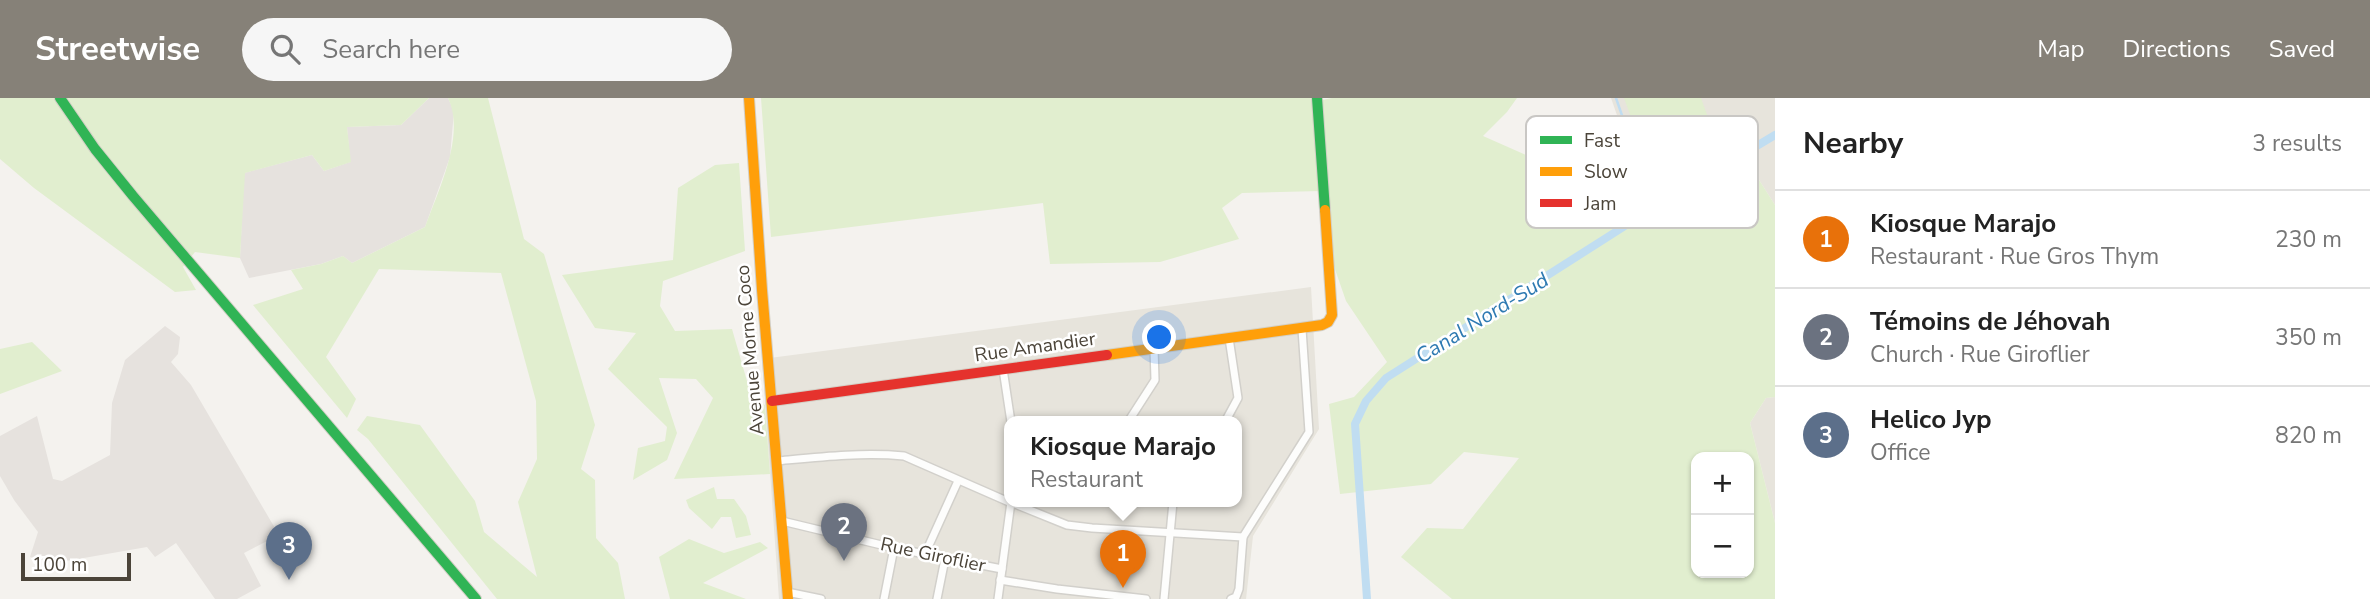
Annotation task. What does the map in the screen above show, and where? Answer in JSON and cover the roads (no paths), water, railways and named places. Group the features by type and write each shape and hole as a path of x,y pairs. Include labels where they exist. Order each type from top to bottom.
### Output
{"street":[{"path":"60,98 100,158 130,196 195,268 476,599"},
{"name":"Avenue Morne Coco","path":"749,98 788,596"},
{"name":"Rue Amandier","path":"772,401 1322,326 1332,315 1317,98"},
{"path":"1231,599 1236,597 1239,589 1243,537 1309,432 1302,329"},
{"path":"1228,416 1238,398 1230,338"},
{"path":"1132,416 1155,380 1154,348"},
{"path":"1003,369 1010,416"},
{"path":"777,461 841,456 904,456 1004,500"},
{"path":"925,554 958,481"},
{"path":"998,599 1009,507"},
{"path":"1022,507 1067,525 1243,537"},
{"path":"1164,599 1172,507"},
{"name":"Rue Giroflier","path":"782,521 894,548 1002,569"},
{"path":"884,599 894,548"},
{"path":"937,599 945,559"},
{"path":"1000,580 1146,599"},
{"path":"1057,599 1058,589"},
{"path":"788,596 821,599"}],"waterway":[{"path":"1616,98 1622,116"},
{"name":"Canal Nord-Sud","path":"1758,145 1775,135"},
{"name":"Canal Nord-Sud","path":"1367,599 1355,424 1366,401 1386,378 1622,228"}],"place":[{"name":"Témoins de Jéhovah","path":"844,561"},
{"name":"Helico Jyp","path":"289,580"},
{"name":"Kiosque Marajo","path":"1123,588"}]}
